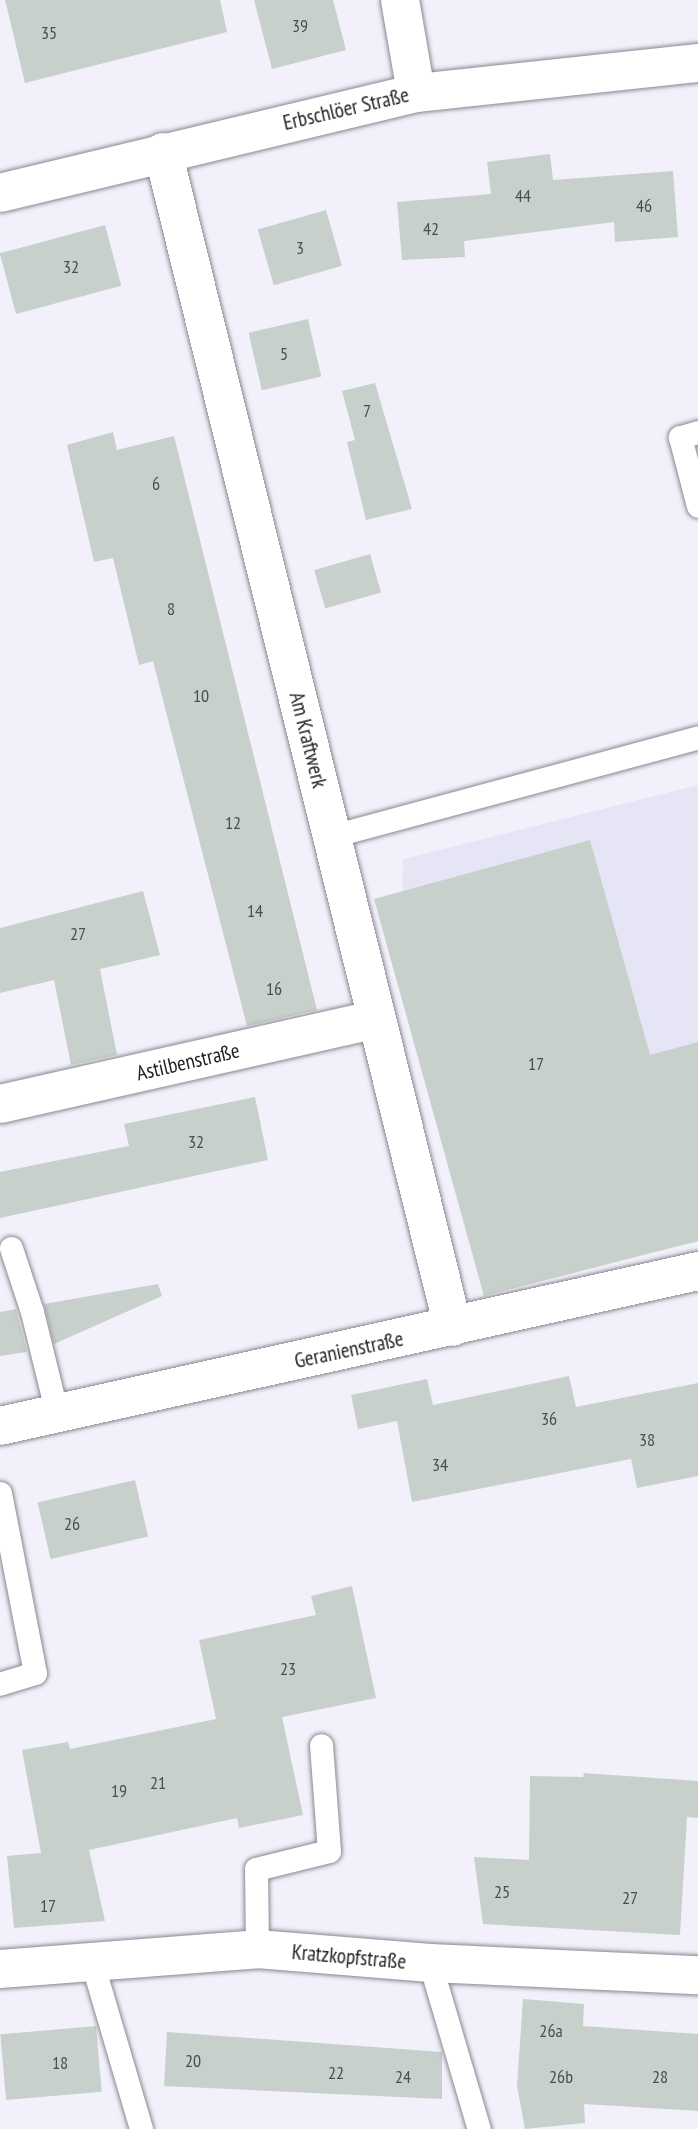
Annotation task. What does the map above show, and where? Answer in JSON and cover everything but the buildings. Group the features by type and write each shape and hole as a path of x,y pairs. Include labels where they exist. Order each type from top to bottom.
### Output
{"street":[{"path":"400,0 416,93"},
{"name":"Erbschlöer Straße","path":"0,193 416,93 698,63"},
{"name":"Am Kraftwerk","path":"163,152 453,1328"},
{"name":"Astilbenstraße","path":"0,1104 376,1019"},
{"name":"Geranienstraße","path":"0,1426 453,1328 698,1271"},
{"name":"Kratzkopfstraße","path":"0,1969 257,1949 430,1963 698,1975"}],"lane":[{"path":"698,432 680,437 698,506"},
{"path":"332,836 698,737"},
{"path":"10,1248 32,1312 57,1414"},
{"path":"0,1493 35,1673 0,1684"},
{"path":"257,1949 256,1869 329,1851 321,1745"},
{"path":"92,1962 141,2129"},
{"path":"430,1963 479,2129"}],"shaded area":[{"path":"698,785 698,1242 489,1284 402,932 403,859"}]}
